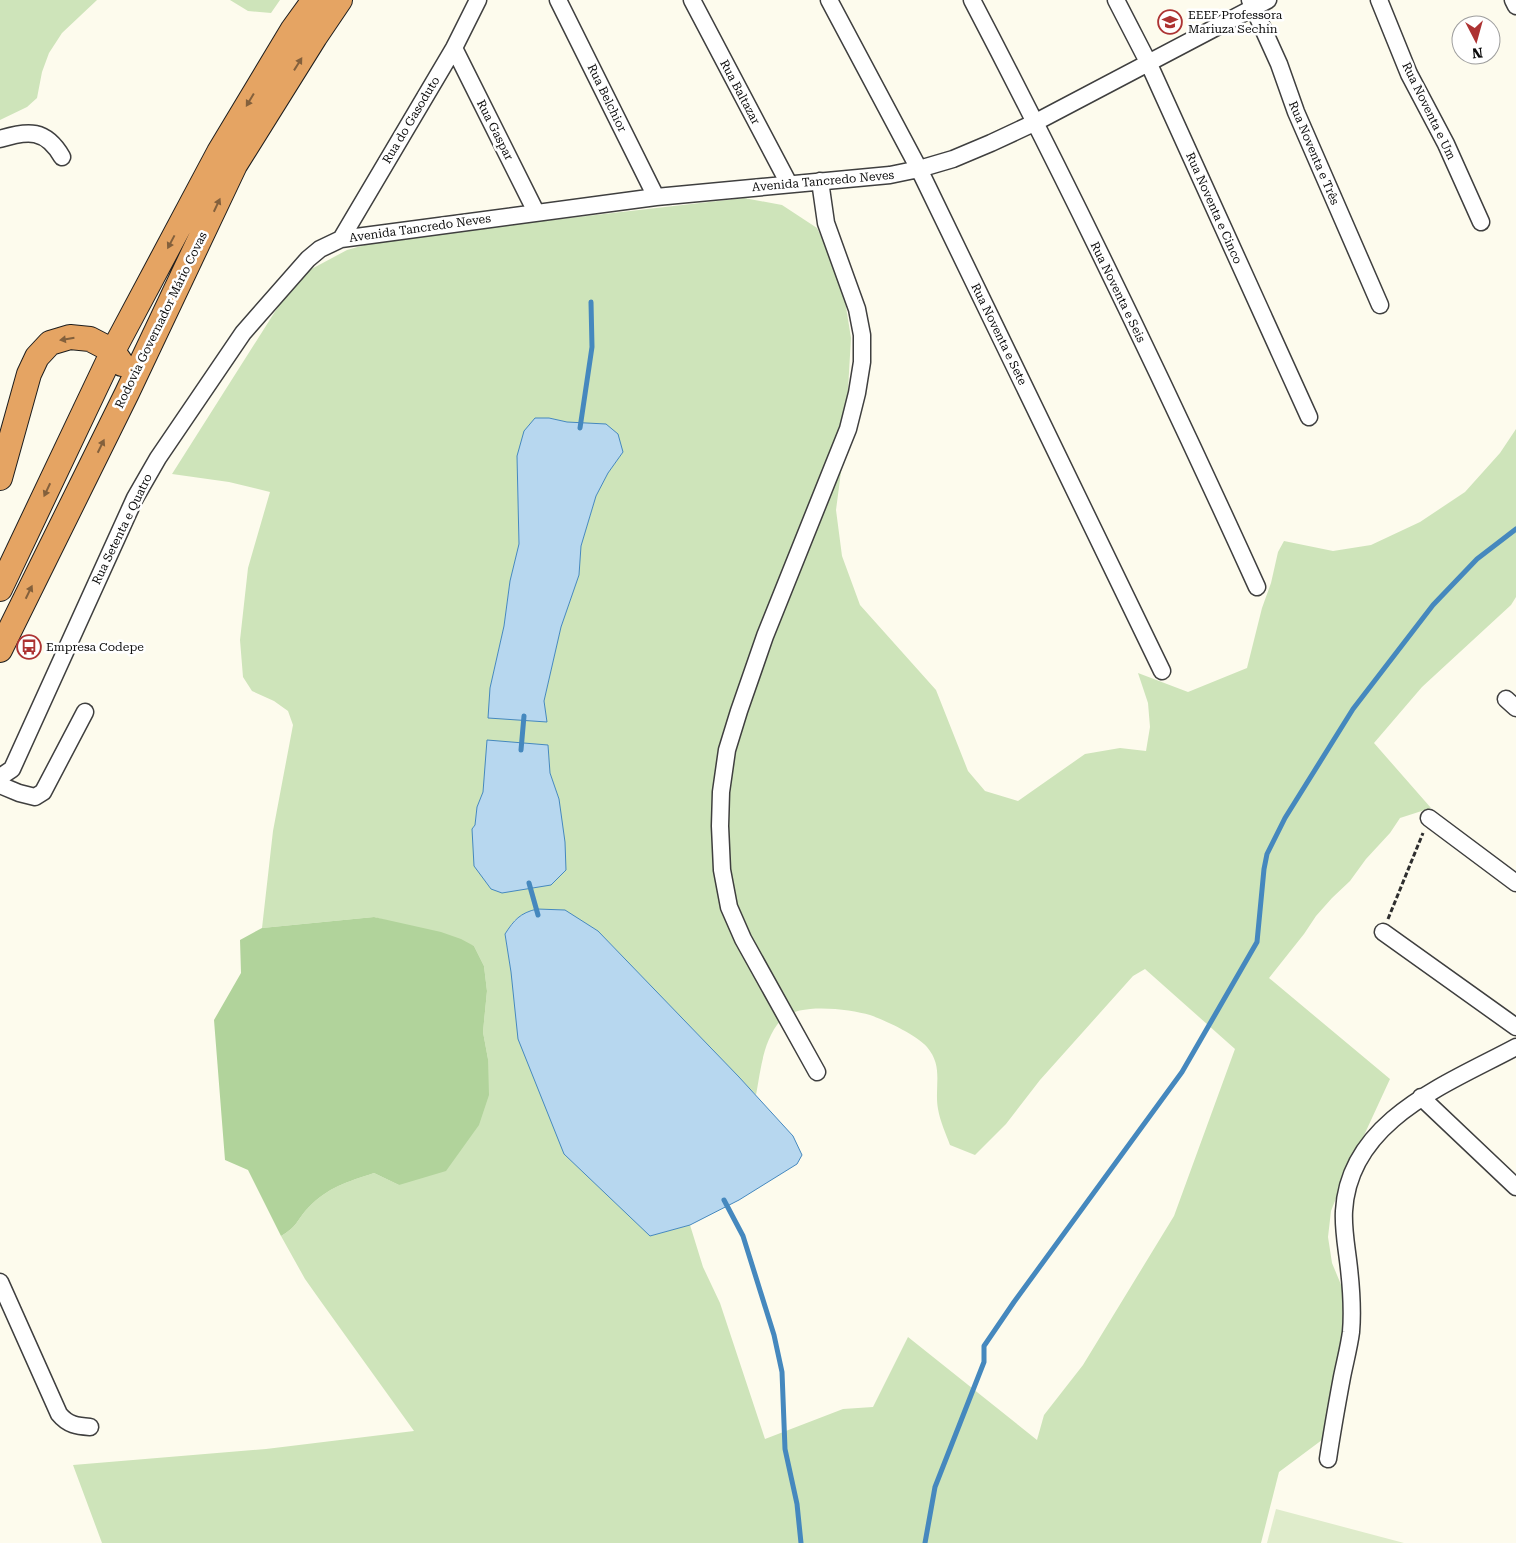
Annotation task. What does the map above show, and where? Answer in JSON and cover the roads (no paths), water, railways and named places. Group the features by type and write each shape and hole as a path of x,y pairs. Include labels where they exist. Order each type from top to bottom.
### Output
{"highway":[{"name":"Rodovia Governador Mário Covas","path":"0,590 113,351 219,152 293,29 314,0"},
{"name":"Rodovia Governador Mário Covas","path":"0,650 127,393 236,165 340,0"},
{"path":"0,478 29,374 37,357 50,343 70,338 90,339 113,351 122,365 127,393"}],"street":[{"name":"Rua do Gasoduto","path":"341,239 454,48 478,0"},
{"name":"Rua Belchior","path":"558,0 656,197"},
{"name":"Rua Baltazar","path":"692,0 789,184"},
{"name":"Rua Noventa e Sete","path":"829,0 919,169 1162,671"},
{"name":"Rua Noventa e Seis","path":"972,0 1036,122 1208,479 1257,587"},
{"name":"Rua Noventa e Cinco","path":"1116,0 1148,62 1309,417"},
{"name":"Rua Noventa e Um","path":"1379,0 1409,74 1446,144 1481,222"},
{"path":"1513,0 1516,6"},
{"name":"Avenida Tancredo Neves","path":"341,239 656,197 890,175 919,169 953,159 1036,122 1257,2"},
{"name":"Rua Noventa e Três","path":"1257,2 1296,112 1380,305"},
{"name":"Rua Gaspar","path":"454,48 536,212"},
{"path":"0,139 22,133 37,134 48,139 62,157"},
{"path":"817,1072 743,939 729,907 722,870 720,826 721,792 727,750 736,719 751,673 848,429 862,362 862,335 857,309 826,223 820,181"},
{"name":"Rua Setenta e Quatro","path":"0,777 12,769 135,498 158,458 243,333 289,278 308,259 320,249 341,239"},
{"path":"0,785 35,797 43,792 85,712"},
{"path":"1429,818 1516,884"},
{"path":"1383,932 1516,1027"},
{"path":"1328,1460 1351,1333 1351,1296 1344,1211 1347,1189 1353,1169 1362,1152 1389,1122 1422,1098 1516,1047"},
{"path":"1422,1098 1516,1187"},
{"path":"0,1282 59,1414 69,1424 90,1427"}],"water":[{"path":"535,418 606,424 618,434 623,452 608,473 596,496 581,546 579,575 561,627 544,701 547,722 488,718 490,688 504,626 510,581 519,544 517,456 524,431"},
{"path":"487,740 548,745 550,773 559,799 565,842 566,870 551,885 502,893 491,889 474,866 472,829 475,825 477,807 483,792"},
{"path":"537,909 565,910 598,931 739,1077 793,1136 802,1155 797,1164 739,1200 690,1225 650,1236 564,1154 518,1039 505,934 518,918"}],"waterway":[{"path":"580,428 592,347 591,302"},
{"path":"925,1543 935,1487 984,1362 984,1346 1182,1072 1257,942 1267,854 1285,818 1353,709 1433,605 1477,559 1516,529"},
{"path":"521,750 524,716"},
{"path":"529,883 538,915"},
{"path":"724,1200 743,1236 774,1335 782,1372 785,1449 797,1504 801,1543"}],"place":[{"name":"EEEF Professora Mariuza Sechin","path":"1170,22"},
{"name":"Empresa Codepe","path":"29,647"}]}
